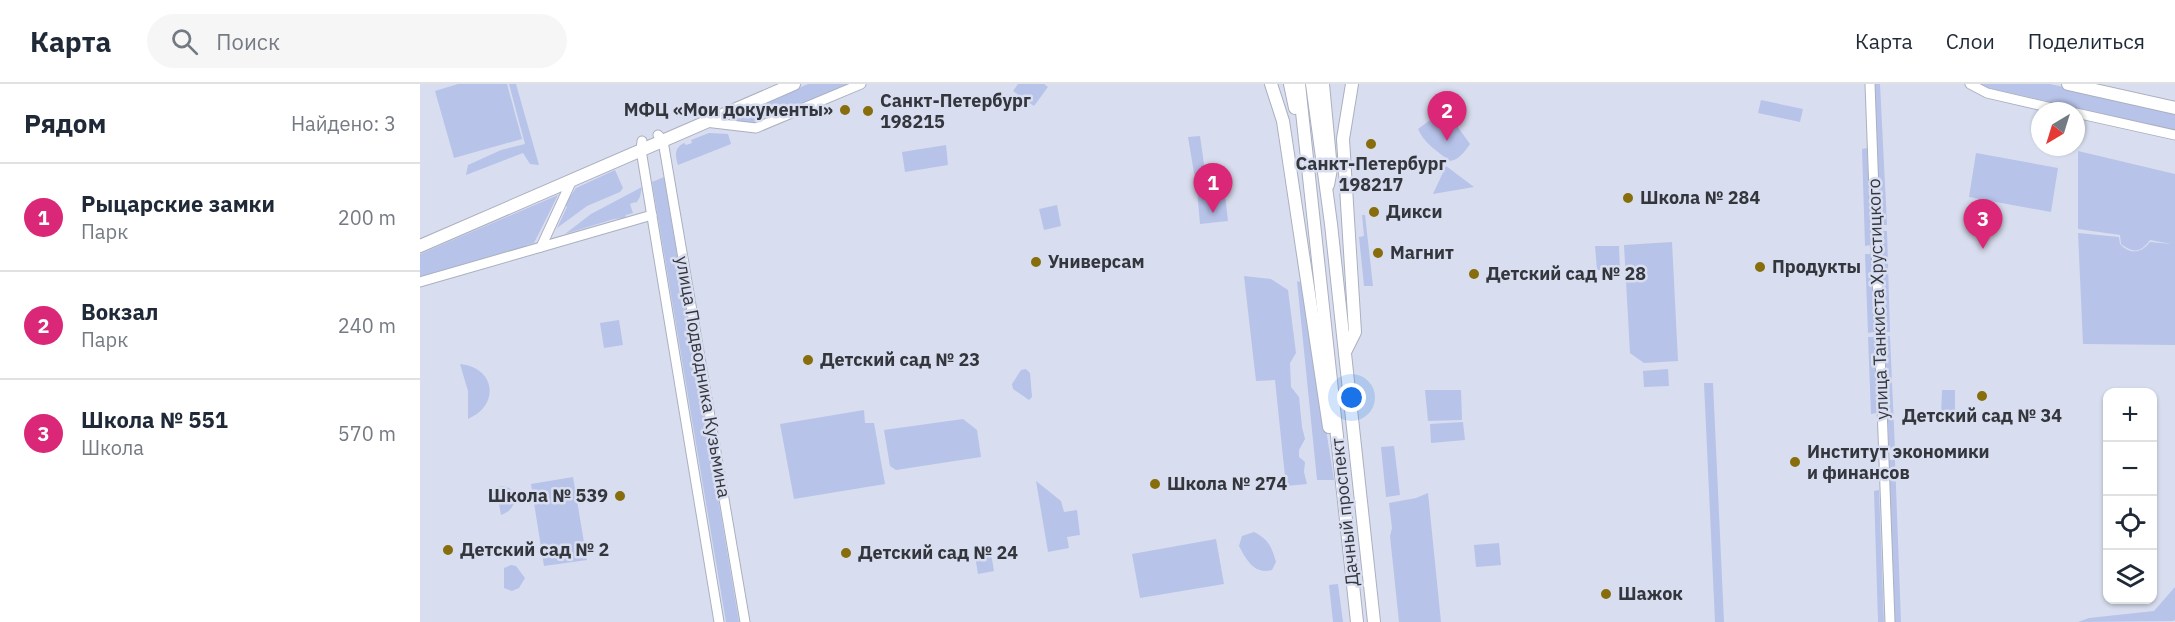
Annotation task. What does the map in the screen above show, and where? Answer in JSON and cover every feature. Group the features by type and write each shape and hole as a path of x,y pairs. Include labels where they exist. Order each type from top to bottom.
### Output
{"main road":[{"path":"420,238 642,146 774,84"},
{"path":"660,138 705,122 794,84"},
{"path":"1271,84 1283,121 1330,433 1338,444"},
{"path":"1290,84 1304,141"},
{"path":"1299,84 1304,141"},
{"name":"Дачный проспект","path":"1312,84 1331,224 1374,622"},
{"path":"1323,84 1331,169 1326,195"},
{"path":"1345,353 1355,332 1343,139 1352,84"},
{"path":"2068,84 2175,108"},
{"path":"2106,84 2175,99"},
{"name":"Дачный проспект","path":"1304,141 1357,622"},
{"path":"420,246 572,180 642,146"}],"street":[{"path":"705,122 756,128 861,84"},
{"name":"улица Танкиста Хрустицкого","path":"1870,84 1890,622"},
{"path":"1970,84 1987,93 2031,103"},
{"path":"2085,115 2175,135"},
{"name":"улица Подводника Кузьмина","path":"660,138 745,622"},
{"name":"улица Подводника Кузьмина","path":"642,146 719,622"},
{"path":"541,247 572,180"},
{"path":"420,282 652,215"}],"shaded area":[{"path":"458,84 507,84 522,139 454,158 435,91"},
{"path":"509,84 516,84 539,165 530,164 523,153 466,175 468,165 501,150 525,144"},
{"path":"808,84 850,84 754,124 729,120 731,117"},
{"path":"1018,84 1044,84 1048,87 1034,106 1013,91"},
{"path":"1875,84 1880,84 1887,225 1880,225"},
{"path":"1979,84 2050,84 2175,112 2175,130 2085,110 2085,102 2050,102"},
{"path":"1761,100 1803,109 1800,122 1758,113"},
{"path":"1443,117 1457,126 1470,144 1459,157 1450,161 1428,143 1418,129 1433,118"},
{"path":"709,133 728,134 731,144 678,165 676,155 678,147 684,143 686,145 692,143 691,140"},
{"path":"1200,136 1206,178 1195,179 1188,137"},
{"path":"946,145 948,165 905,172 902,152"},
{"path":"1867,148 1871,245 1865,246 1862,149"},
{"path":"1976,153 2058,168 2051,212 1969,197"},
{"path":"2085,153 2175,174 2175,345 2083,344 2078,233 2119,237 2120,244 2132,251 2140,250 2147,246 2150,242 2171,244 2150,240 2144,247 2134,250 2121,244 2120,235 2078,229 2078,156 2085,156"},
{"path":"1446,166 1474,187 1433,194"},
{"path":"615,170 623,188 620,192 587,206 557,228 567,207 565,204 576,188"},
{"path":"664,177 739,622 726,622 652,182"},
{"path":"1224,186 1228,221 1200,224 1197,189"},
{"path":"642,187 636,203 630,204 633,213 626,215 625,218 614,219 565,234 591,214"},
{"path":"558,195 534,243 515,253 506,252 493,256 491,261 472,262 420,277 420,254"},
{"path":"1057,205 1061,226 1044,230 1039,209"},
{"path":"1362,215 1365,215 1373,286 1364,286 1359,237 1364,236"},
{"path":"1881,231 1887,231 1890,332 1885,332"},
{"path":"1672,242 1678,361 1644,363 1630,353 1624,245"},
{"path":"1595,246 1619,246 1620,271 1597,270"},
{"path":"1865,254 1871,254 1874,332 1868,333"},
{"path":"1244,276 1271,279 1288,290 1296,353 1290,363 1291,387 1299,397 1305,439 1299,450 1299,457 1305,462 1304,472 1307,484 1286,486 1275,380 1256,381"},
{"path":"1297,281 1303,283 1334,480 1317,480"},
{"path":"619,320 623,345 604,348 600,323"},
{"path":"1885,336 1890,336 1895,450 1889,450"},
{"path":"1868,337 1874,337 1877,413 1871,414"},
{"path":"460,364 481,372 490,387 486,405 479,413 468,419 468,391"},
{"path":"1026,369 1030,373 1032,397 1029,400 1013,389 1012,384 1021,370"},
{"path":"1668,369 1669,386 1644,387 1643,371"},
{"path":"1704,383 1713,383 1724,622 1715,622"},
{"path":"1425,390 1461,390 1462,420 1428,421"},
{"path":"1942,390 1955,390 1955,419 1941,418"},
{"path":"864,410 865,423 874,423 885,484 794,499 780,424"},
{"path":"963,419 977,430 981,457 896,470 890,466 884,430"},
{"path":"1463,422 1465,440 1431,443 1430,424"},
{"path":"1394,446 1400,495 1386,497 1381,447"},
{"path":"1889,460 1895,460 1901,622 1895,622"},
{"path":"573,477 587,560 544,566 531,484"},
{"path":"1036,481 1061,501 1064,512 1077,510 1080,535 1067,537 1069,548 1048,552"},
{"path":"504,486 511,489 516,498 511,509 501,515 496,487"},
{"path":"1879,490 1884,622 1878,622 1874,491"},
{"path":"1428,493 1441,622 1399,622 1389,503 1416,498"},
{"path":"1254,532 1271,548 1276,562 1272,570 1255,568 1239,546 1242,536"},
{"path":"1216,539 1224,584 1140,598 1132,554"},
{"path":"1499,543 1501,565 1476,567 1474,545"},
{"path":"990,547 994,571 978,574 974,550"},
{"path":"511,565 516,566 525,578 519,588 512,591 504,588 504,568"},
{"path":"1338,584 1343,622 1333,622 1329,585"},
{"path":"2175,587 2175,620 2173,621 2078,622 2089,618 2154,611"}],"place":[{"name":"МФЦ «Мои документы»","path":"845,110"},
{"name":"Санкт-Петербург 198215","path":"868,111"},
{"name":"Вокзал","path":"1447,141"},
{"name":"Санкт-Петербург 198217","path":"1371,144"},
{"name":"Школа № 284","path":"1628,198"},
{"name":"Дикси","path":"1374,212"},
{"name":"Рыцарские замки","path":"1213,213"},
{"name":"Школа № 551","path":"1983,249"},
{"name":"Магнит","path":"1378,253"},
{"name":"Универсам","path":"1036,262"},
{"name":"Продукты","path":"1760,267"},
{"name":"Детский сад № 28","path":"1474,274"},
{"name":"Детский сад № 23","path":"808,360"},
{"name":"Детский сад № 34","path":"1982,396"},
{"name":"Институт экономики и финансов","path":"1795,462"},
{"name":"Школа № 274","path":"1155,484"},
{"name":"Школа № 539","path":"620,496"},
{"name":"Детский сад № 2","path":"448,550"},
{"name":"Детский сад № 24","path":"846,553"},
{"name":"Шажок","path":"1606,594"}]}
